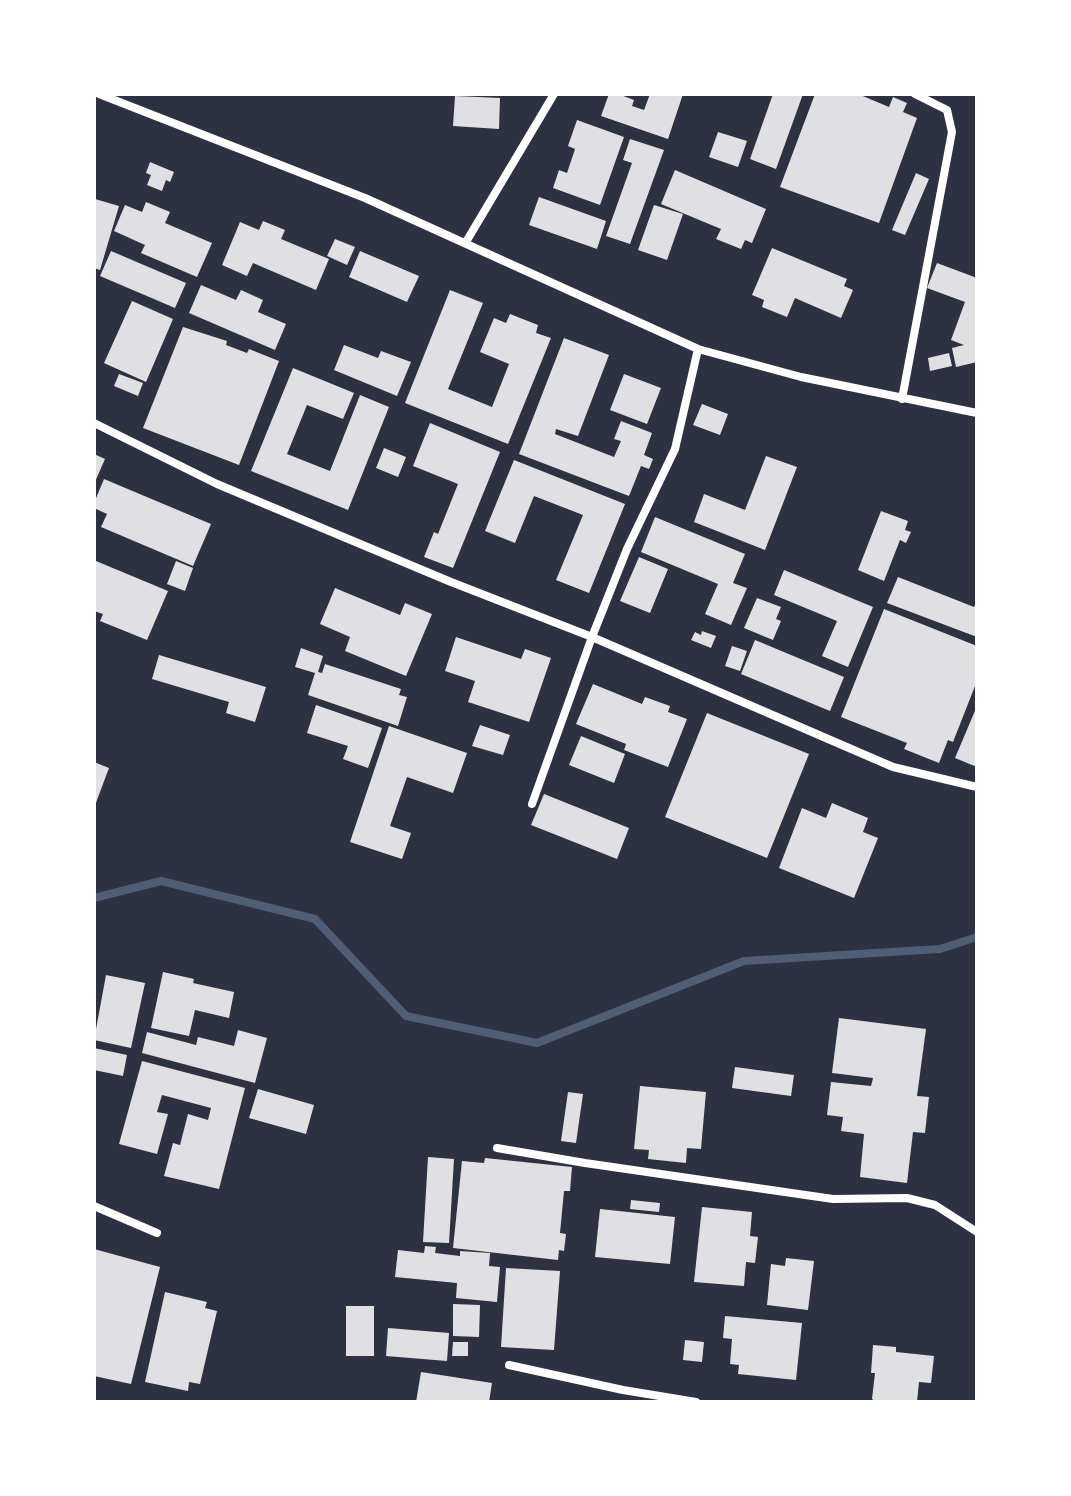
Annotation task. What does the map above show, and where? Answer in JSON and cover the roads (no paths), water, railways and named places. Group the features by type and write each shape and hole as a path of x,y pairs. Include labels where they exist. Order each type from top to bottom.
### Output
{"street":[{"path":"99,94 365,198 698,349 801,377 977,413"},
{"path":"466,242 554,94"},
{"path":"902,399 952,132 947,110 915,94"},
{"path":"532,804 627,549 675,449 698,349"},
{"path":"94,423 217,484 592,637 893,767 977,787"},
{"path":"497,1148 833,1199 907,1198 935,1205 977,1232"},
{"path":"94,1206 157,1233"},
{"path":"509,1365 696,1402"}],"waterway":[{"path":"94,898 161,881 315,919 406,1016 537,1043 744,961 940,949 977,937"}]}
